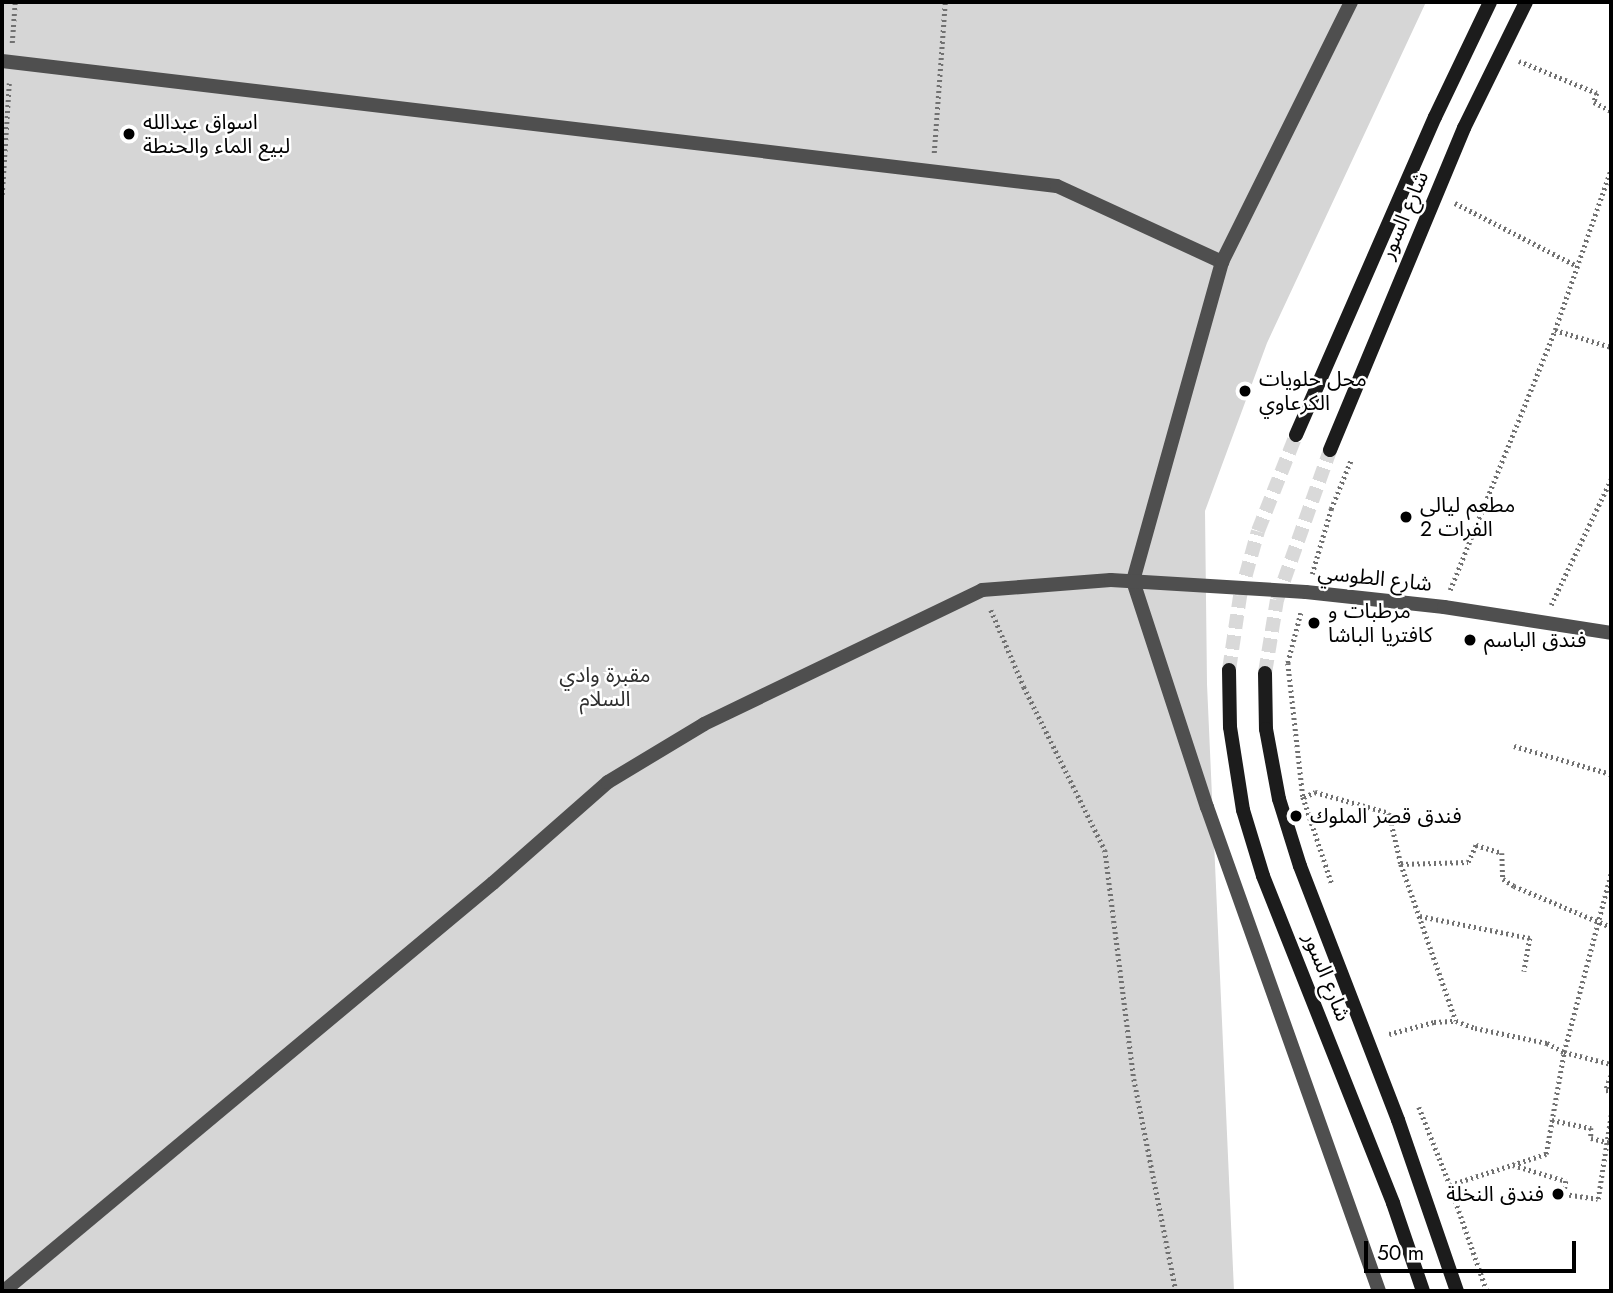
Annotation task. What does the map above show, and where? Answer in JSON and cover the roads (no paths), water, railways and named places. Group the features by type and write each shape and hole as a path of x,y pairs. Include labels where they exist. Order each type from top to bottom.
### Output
{"main road":[{"name":"شارع السور","path":"1296,435 1435,117 1490,2"},
{"name":"شارع السور","path":"1330,450 1464,128 1526,2"},
{"name":"شارع السور","path":"1229,670 1230,727 1243,810 1263,876 1394,1203 1423,1291"},
{"name":"شارع السور","path":"1265,673 1266,729 1279,799 1300,866 1398,1119 1457,1291"}],"street":[{"path":"1351,2 1222,262 1133,582 1207,807 1379,1291"},
{"path":"6,61 1056,186 1222,262"},
{"name":"شارع الطوسي","path":"4,1291 493,883 608,782 704,724 982,590 1111,580 1306,592 1444,607 1611,633"}],"tunnel":[{"path":"1229,670 1240,596 1258,531 1296,435"},
{"path":"1265,673 1277,600 1330,450"}],"place":[{"name":"اسواق عبدالله لبيع الماء والحنطة","path":"129,134"},
{"name":"محل حلويات الكرعاوي","path":"1245,391"},
{"name":"مطعم ليالي الفرات 2","path":"1406,517"},
{"name":"مرطبات و كافتريا الباشا","path":"1314,623"},
{"name":"فندق الباسم","path":"1470,640"},
{"name":"فندق قصر الملوك","path":"1296,816"},
{"name":"فندق النخلة","path":"1558,1194"}],"park label":[{"name":"مقبرة وادي السلام","path":"605,687"}]}
